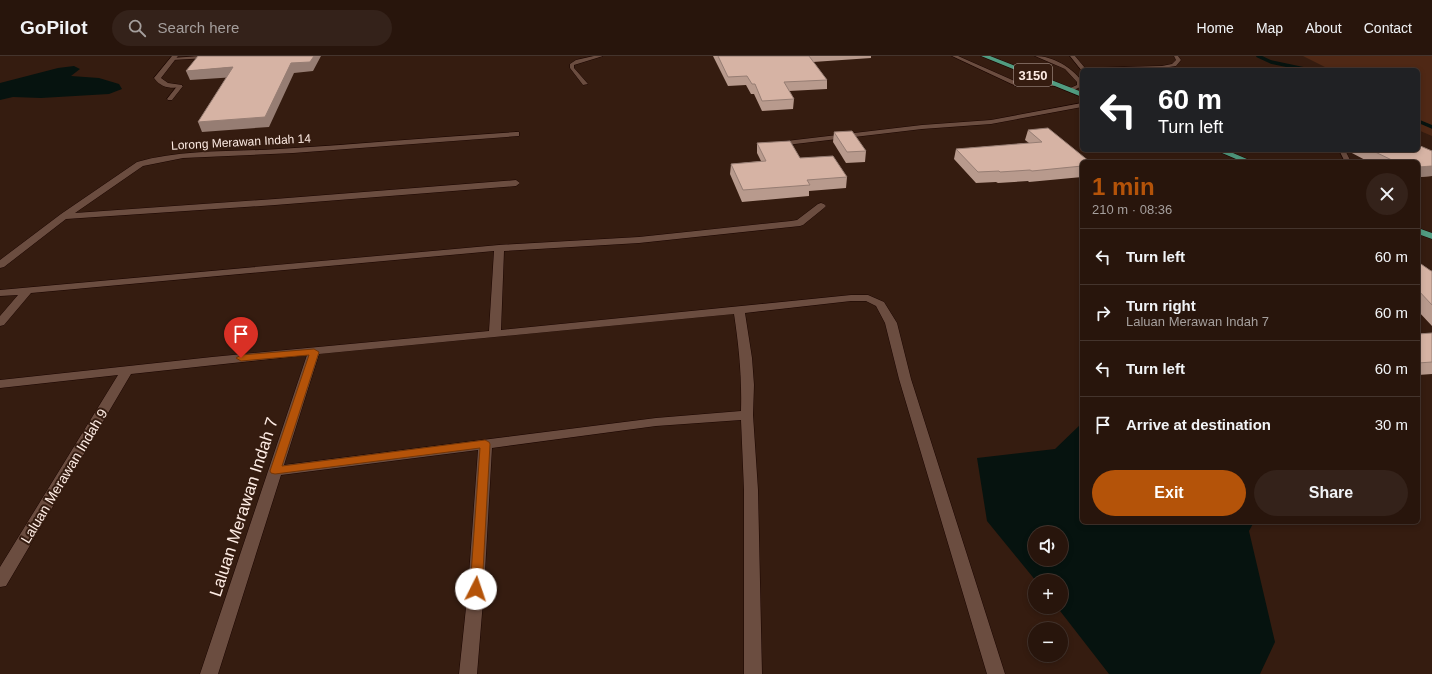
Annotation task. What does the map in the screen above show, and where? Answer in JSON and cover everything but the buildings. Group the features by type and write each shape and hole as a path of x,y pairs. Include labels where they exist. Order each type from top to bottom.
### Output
{"main road":[{"name":"3150","path":"984,56 1080,94"},
{"path":"1224,152 1245,160"},
{"path":"1420,231 1432,236"}],"street":[{"path":"173,58 157,78 161,84 180,86"},
{"name":"Lorong Merawan Indah 14","path":"0,265 64,216 140,164 158,159 325,149 516,134"},
{"path":"64,216 275,202 516,183"},
{"path":"0,293 499,248 639,240 791,224 800,222 821,206"},
{"path":"495,333 499,248"},
{"path":"0,322 27,291"},
{"path":"0,384 495,333 851,298 868,298 880,304 891,323 905,379 996,674"},
{"path":"739,310 746,358 748,385 747,415 751,490 753,674"},
{"name":"Laluan Merawan Indah 7","path":"209,674 314,352"},
{"name":"Laluan Merawan Indah 9","path":"0,581 127,370"},
{"path":"275,471 656,422 747,415"},
{"path":"468,674 476,589 485,444"}],"lane":[{"path":"173,58 226,56"},
{"path":"585,84 572,68 572,64 578,61 601,56"},
{"path":"954,56 1018,85 1055,84"},
{"path":"1037,56 1069,69 1076,74 1080,82 1079,86 1070,90"},
{"path":"1072,56 1081,68"},
{"path":"1136,68 1162,67 1174,64 1180,60 1176,56"},
{"path":"1076,74 1080,72"},
{"path":"170,99 180,86"},
{"path":"774,144 922,127 991,122 1080,105"}],"shaded area":[{"path":"1303,56 1432,56 1432,136 1420,131 1420,68 1327,68"},
{"path":"74,66 80,69 71,76 99,78 119,84 122,89 109,94 41,98 13,97 0,100 0,83 58,68"},
{"path":"1080,425 1080,524 1253,524 1249,531 1275,642 1260,674 1109,674 1062,614 1068,614 1068,574 1030,574 987,521 977,458 1055,449"}],"waterway":[{"path":"1258,56 1271,62 1300,68"},
{"path":"1420,122 1432,127"}],"route":[{"path":"241,358 314,352 275,471 485,444 476,589"}]}
